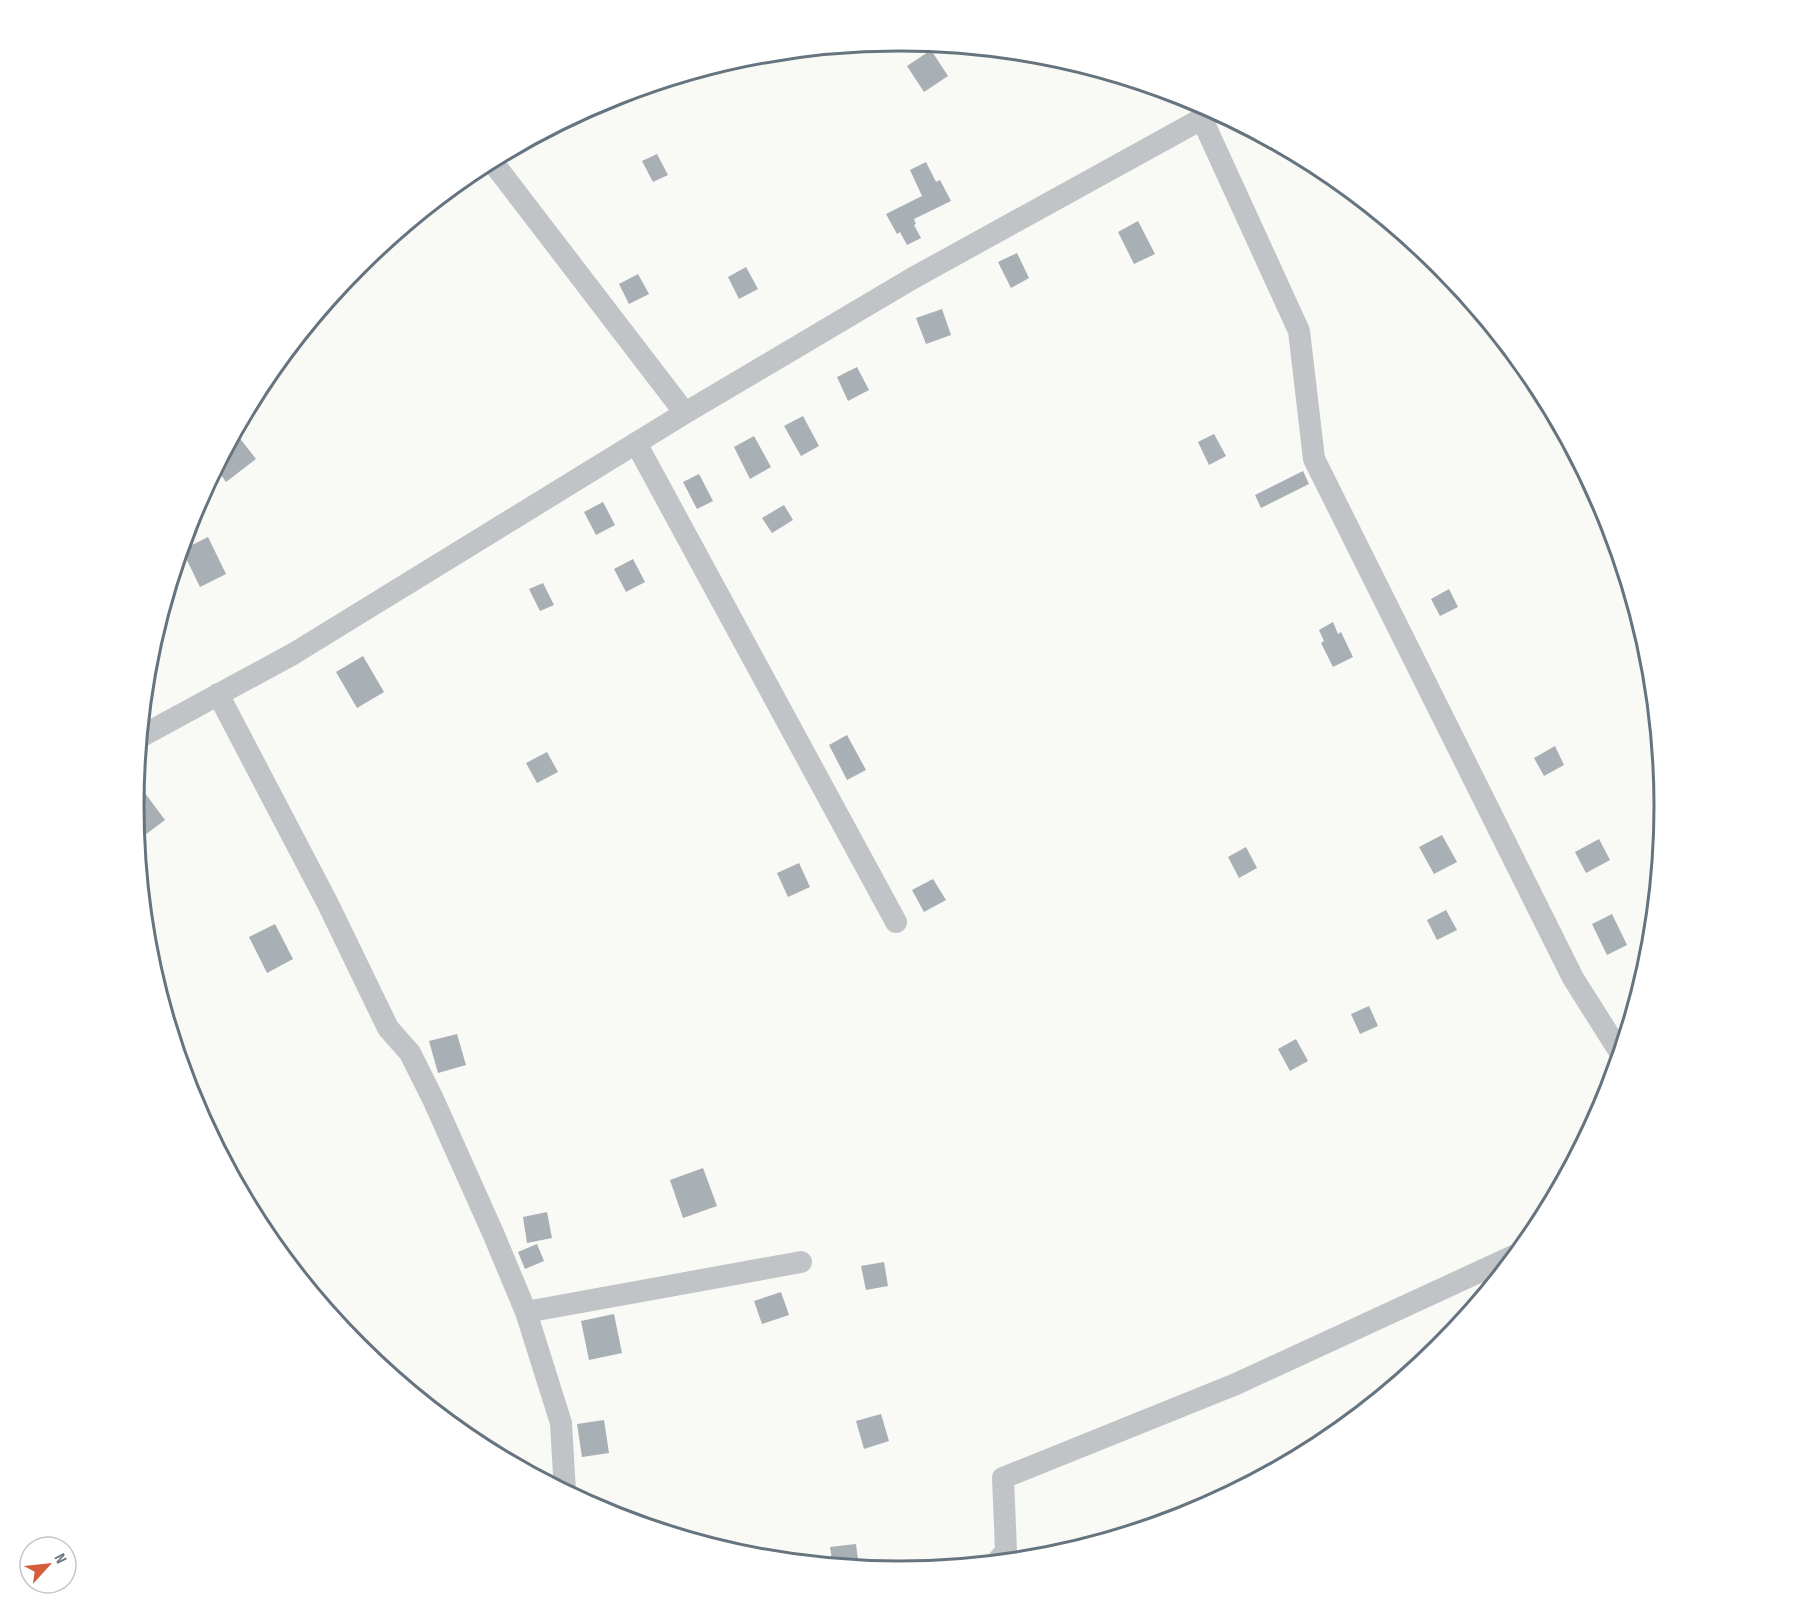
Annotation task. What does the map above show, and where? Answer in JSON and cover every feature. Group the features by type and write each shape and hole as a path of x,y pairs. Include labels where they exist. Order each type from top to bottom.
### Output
{"street":[{"path":"148,733 292,654 685,413 913,278 1206,117"},
{"path":"1210,119 1299,331 1314,459 1573,978 1616,1046"},
{"path":"497,168 685,413"},
{"path":"636,443 896,922"},
{"path":"218,694 328,904 388,1028 410,1053 433,1099 526,1312 561,1423 565,1484"},
{"path":"1003,1555 1006,1551 1003,1478 1236,1384 1504,1260"},
{"path":"526,1312 801,1262"}],"building":[{"path":"928,52 933,52 948,76 924,92 907,66"},
{"path":"657,154 668,175 653,182 642,161"},
{"path":"926,162 936,182 940,180 951,201 914,219 916,224 914,225 921,238 907,245 900,232 897,234 886,214 922,196 910,170"},
{"path":"1138,221 1155,254 1134,264 1118,232"},
{"path":"1017,253 1029,278 1011,288 998,262"},
{"path":"746,267 758,289 739,299 728,277"},
{"path":"638,274 649,294 629,304 619,284"},
{"path":"942,309 951,335 926,344 916,318"},
{"path":"857,367 869,390 848,401 837,377"},
{"path":"803,416 819,446 801,456 784,426"},
{"path":"1214,434 1226,456 1209,465 1198,442"},
{"path":"754,436 771,467 750,479 734,447"},
{"path":"240,438 256,459 226,482 221,475"},
{"path":"1303,471 1309,484 1261,508 1255,495"},
{"path":"699,474 713,501 697,509 683,482"},
{"path":"603,502 615,525 596,535 584,512"},
{"path":"784,505 793,520 772,533 762,518"},
{"path":"208,537 226,574 200,587 186,558 191,545"},
{"path":"633,559 645,582 626,592 614,569"},
{"path":"543,583 554,605 540,611 529,589"},
{"path":"1449,589 1458,607 1440,616 1431,599"},
{"path":"1333,622 1338,634 1341,632 1353,657 1333,667 1321,643 1324,641 1319,630"},
{"path":"363,656 384,692 357,708 336,672"},
{"path":"847,735 866,770 847,780 829,745"},
{"path":"1555,746 1564,765 1544,776 1534,758"},
{"path":"547,752 558,772 537,783 526,763"},
{"path":"145,792 165,820 145,835"},
{"path":"1442,835 1457,862 1434,874 1419,847"},
{"path":"1599,839 1610,860 1586,873 1575,852"},
{"path":"1246,847 1257,868 1239,878 1228,857"},
{"path":"799,863 810,887 788,897 777,873"},
{"path":"933,879 946,900 924,912 912,890"},
{"path":"1446,910 1457,930 1437,940 1427,920"},
{"path":"1612,914 1627,945 1607,955 1592,924"},
{"path":"275,924 293,959 267,973 249,937"},
{"path":"1369,1006 1378,1026 1360,1034 1351,1014"},
{"path":"457,1034 466,1065 438,1073 429,1041"},
{"path":"1296,1039 1308,1061 1290,1071 1278,1049"},
{"path":"703,1168 717,1206 683,1218 670,1180"},
{"path":"547,1212 552,1238 527,1243 523,1217"},
{"path":"537,1244 544,1261 525,1269 518,1252"},
{"path":"884,1262 888,1286 866,1290 861,1266"},
{"path":"781,1292 789,1315 762,1324 754,1301"},
{"path":"614,1314 622,1353 589,1360 581,1321"},
{"path":"881,1414 889,1441 864,1449 856,1421"},
{"path":"604,1420 609,1453 582,1457 577,1424"},
{"path":"856,1544 858,1560 832,1559 830,1547"}]}
